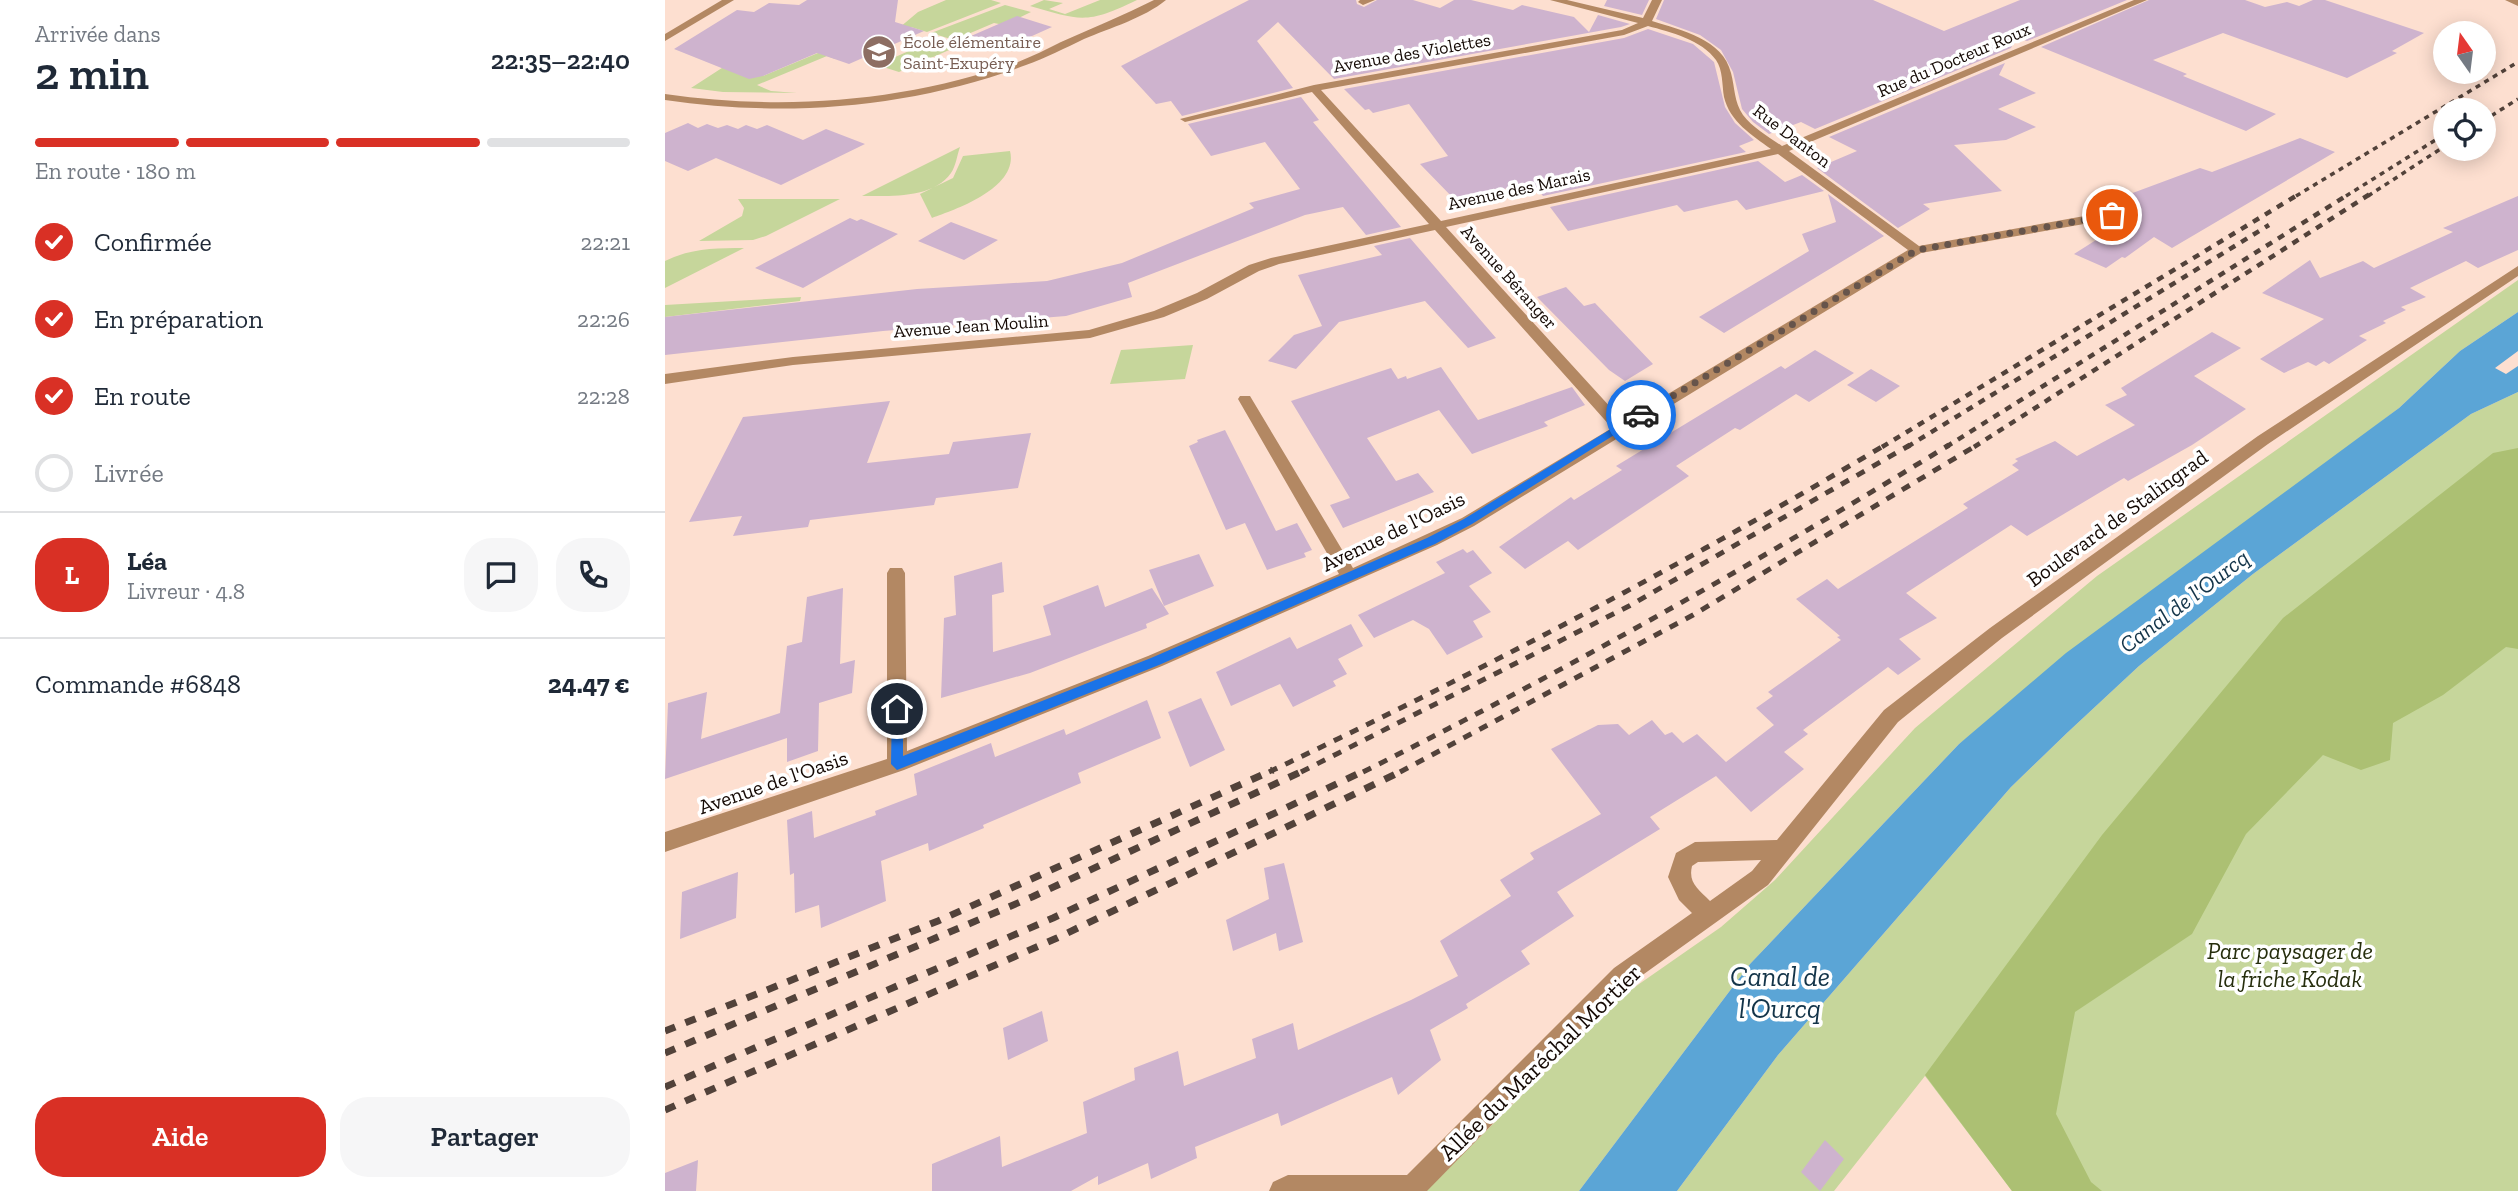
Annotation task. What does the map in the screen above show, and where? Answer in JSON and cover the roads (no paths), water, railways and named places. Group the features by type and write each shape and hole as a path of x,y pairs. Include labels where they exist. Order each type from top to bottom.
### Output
{"street":[{"path":"665,38 729,0"},
{"path":"665,97 724,105 842,103 932,88 1020,64 1161,0"},
{"name":"Rue Danton","path":"1555,0 1646,23 1708,45 1720,56 1724,66 1733,111 1747,126 1917,250"},
{"path":"1646,23 1657,0"},
{"name":"Rue du Docteur Roux","path":"1779,150 1794,147 2142,0"},
{"path":"2511,0 2518,3"},
{"name":"Avenue des Violettes","path":"1185,119 1314,88 1624,32 1646,23"},
{"name":"Avenue Béranger","path":"1314,88 1620,428"},
{"name":"Avenue des Marais","path":"1267,263 1779,150"},
{"name":"Avenue de l'Oasis","path":"665,842 897,764 1155,662 1350,578 1468,522 1917,250 2112,215"},
{"name":"Avenue Jean Moulin","path":"665,379 793,361 1080,336 1159,314 1267,263"},
{"name":"Boulevard de Stalingrad","path":"1785,850 1891,716 1996,633 2263,440 2518,270"},
{"path":"1245,399 1350,578"},
{"path":"896,573 897,764"},
{"path":"1709,914 1687,892 1679,877 1683,860 1695,852 1785,850"},
{"name":"Allée du Maréchal Mortier","path":"1282,1191 1288,1188 1410,1189 1622,975 1760,878 1785,850"}],"water":[{"name":"Canal de l'Ourcq","path":"2518,312 2518,351 2495,368 2506,374 2518,366 2518,392 2471,414 2253,574 2139,666 2068,732 2011,787 1778,1055 1677,1191 1579,1191 1750,964 1959,744 2066,653 2399,408 2460,351"}],"railway":[{"path":"2296,196 2518,62"},
{"path":"2496,113 2518,99"},
{"path":"2346,196 2433,142"},
{"path":"2368,196 2433,154"},
{"path":"1882,447 2299,194"},
{"path":"1946,447 2349,194"},
{"path":"1974,447 2370,194"},
{"path":"1907,447 2269,225"},
{"path":"1269,772 1581,616 1885,445"},
{"path":"1304,770 1629,606 1910,445"},
{"path":"1363,772 1659,615 1949,445"},
{"path":"1401,771 1693,615 1977,445"},
{"path":"665,1031 938,921 1273,770"},
{"path":"665,1053 1032,897 1304,770"},
{"path":"665,1087 1053,918 1366,770"},
{"path":"665,1110 1057,938 1401,771"}],"place":[{"name":"École élémentaire Saint-Exupéry","path":"879,52"}],"park label":[{"name":"Parc paysager de la friche Kodak","path":"2290,964"}]}
